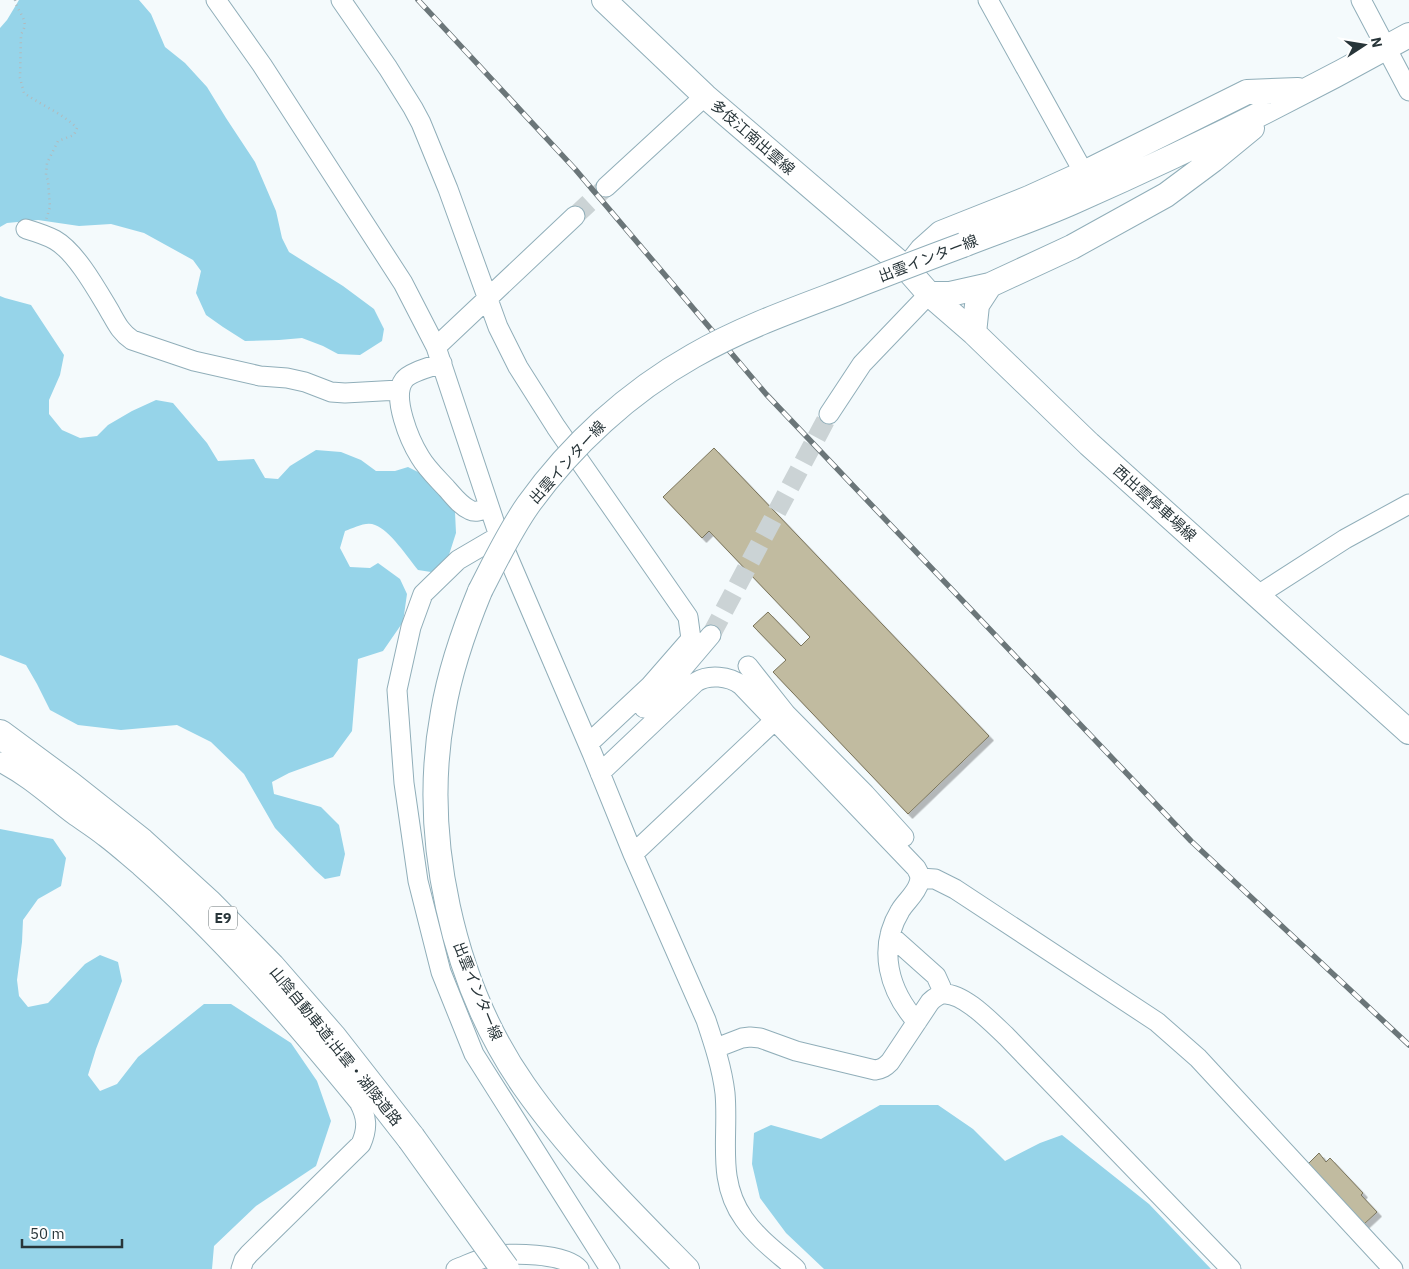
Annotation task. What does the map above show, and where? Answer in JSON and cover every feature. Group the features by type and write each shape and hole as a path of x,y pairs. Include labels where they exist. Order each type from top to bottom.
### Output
{"highway":[{"name":"山陰自動車道;出雲・湖陵道路","path":"0,734 142,842 208,903 271,967 332,1037 410,1138 505,1269"}],"main road":[{"name":"多伎江南出雲線","path":"604,0 705,96 907,269"},
{"name":"出雲インター線","path":"687,1269 631,1212 568,1142 523,1084 506,1058 489,1026 466,972 449,915 438,843 436,808 442,712 458,649 480,591 510,533 528,505 554,473 597,426 645,387 691,357 786,312 1070,203 1163,162 1409,35"},
{"path":"907,269 922,250 941,233 1029,198 1084,173 1247,92 1296,95"},
{"path":"929,294 950,294 990,285 1072,247 1166,194 1296,95"},
{"name":"西出雲停車場線","path":"907,269 929,294 974,333 1089,444 1409,732"},
{"path":"974,333 978,305 990,285"}],"street":[{"path":"216,0 262,65 403,283 439,355 498,536 633,854 706,1020 716,1048 724,1081 724,1161 731,1195 744,1219 755,1232 796,1269"},
{"path":"341,0 413,108 448,189 498,327 518,367 551,420 688,617 691,639 650,686 590,749"},
{"path":"988,0 1084,173"},
{"path":"1361,0 1409,91"},
{"path":"606,186 705,96"},
{"path":"488,508 472,511 464,507 420,458 407,429 400,400 402,383 406,378 439,355 488,298 575,216"},
{"path":"33,231 61,244 73,257 87,275 116,326 124,335 132,340 194,361 260,376 287,378 305,382 331,392 400,390"},
{"path":"829,414 862,364 929,294"},
{"path":"1258,595 1345,539 1409,504"},
{"path":"498,536 458,560 423,594 411,627 397,690 404,783 418,881 441,972 474,1054 610,1269"},
{"path":"590,749 666,688 710,635"},
{"path":"748,666 786,714 865,794 932,868 935,875 928,878 917,888 899,912 890,935 888,953 891,980 901,1002 917,1022"},
{"path":"600,774 696,682 711,676 736,681 916,868 928,878 955,889 1157,1022 1198,1058 1393,1269"},
{"path":"633,854 775,720"},
{"path":"0,762 29,778 72,814 105,836 190,912 275,1001 359,1102 364,1111 366,1128 360,1144 249,1254 244,1260 241,1269"},
{"path":"890,935 936,976 942,994"},
{"path":"716,1048 742,1038 760,1038 796,1051 875,1070 886,1067 935,997 942,994 951,994 958,997 969,1004 1006,1036 1231,1269"},
{"path":"456,1269 489,1257 511,1254 567,1260 579,1269"}],"path":[{"path":"15,0 16,7 25,20 24,29 21,34 20,78 24,92 34,101 70,120 77,128 74,135 58,141 47,163 46,175 50,207 47,219 33,231"}],"shaded area":[{"path":"19,0 139,0 151,14 165,47 185,63 207,87 255,162 276,211 282,238 289,252 343,286 374,309 384,329 382,341 360,355 338,354 302,338 245,341 206,315 196,293 201,271 193,260 144,233 111,224 79,226 38,220 7,223 0,227 0,28"},
{"path":"0,296 31,305 64,355 60,375 49,400 49,414 62,430 80,438 97,436 108,425 156,400 173,403 207,443 218,461 254,459 265,478 278,479 290,466 316,450 341,452 361,460 376,471 395,471 408,467 424,475 445,497 455,512 456,533 447,561 431,572 418,570 393,538 375,525 364,524 345,531 340,548 350,567 370,568 378,563 400,579 407,594 403,622 383,651 358,659 352,731 333,757 289,773 272,782 274,794 321,807 339,825 345,854 340,876 325,879 315,870 275,828 244,774 211,742 177,725 121,730 78,725 50,710 26,665 0,655"},
{"path":"0,829 53,839 66,858 61,886 38,899 23,920 17,980 19,996 28,1007 48,1003 85,964 100,955 118,962 122,981 88,1075 100,1091 117,1084 138,1057 204,1004 231,1004 291,1043 317,1081 331,1121 316,1166 256,1206 214,1246 212,1269 0,1269"},
{"path":"880,1105 938,1105 973,1129 1005,1161 1040,1143 1062,1135 1149,1204 1211,1269 824,1269 786,1233 760,1198 752,1164 754,1133 771,1125 821,1139"}],"building":[{"path":"714,448 989,736 908,814 773,672 786,660 753,626 768,612 801,646 810,637 709,531 702,538 663,497"},
{"path":"1319,1153 1326,1162 1330,1158 1363,1193 1361,1195 1377,1212 1362,1226 1306,1166"}],"tunnel":[{"path":"575,216 606,187"},
{"path":"711,635 829,414"}],"railway":[{"path":"418,0 575,169 766,394 1191,841 1409,1045"}]}
